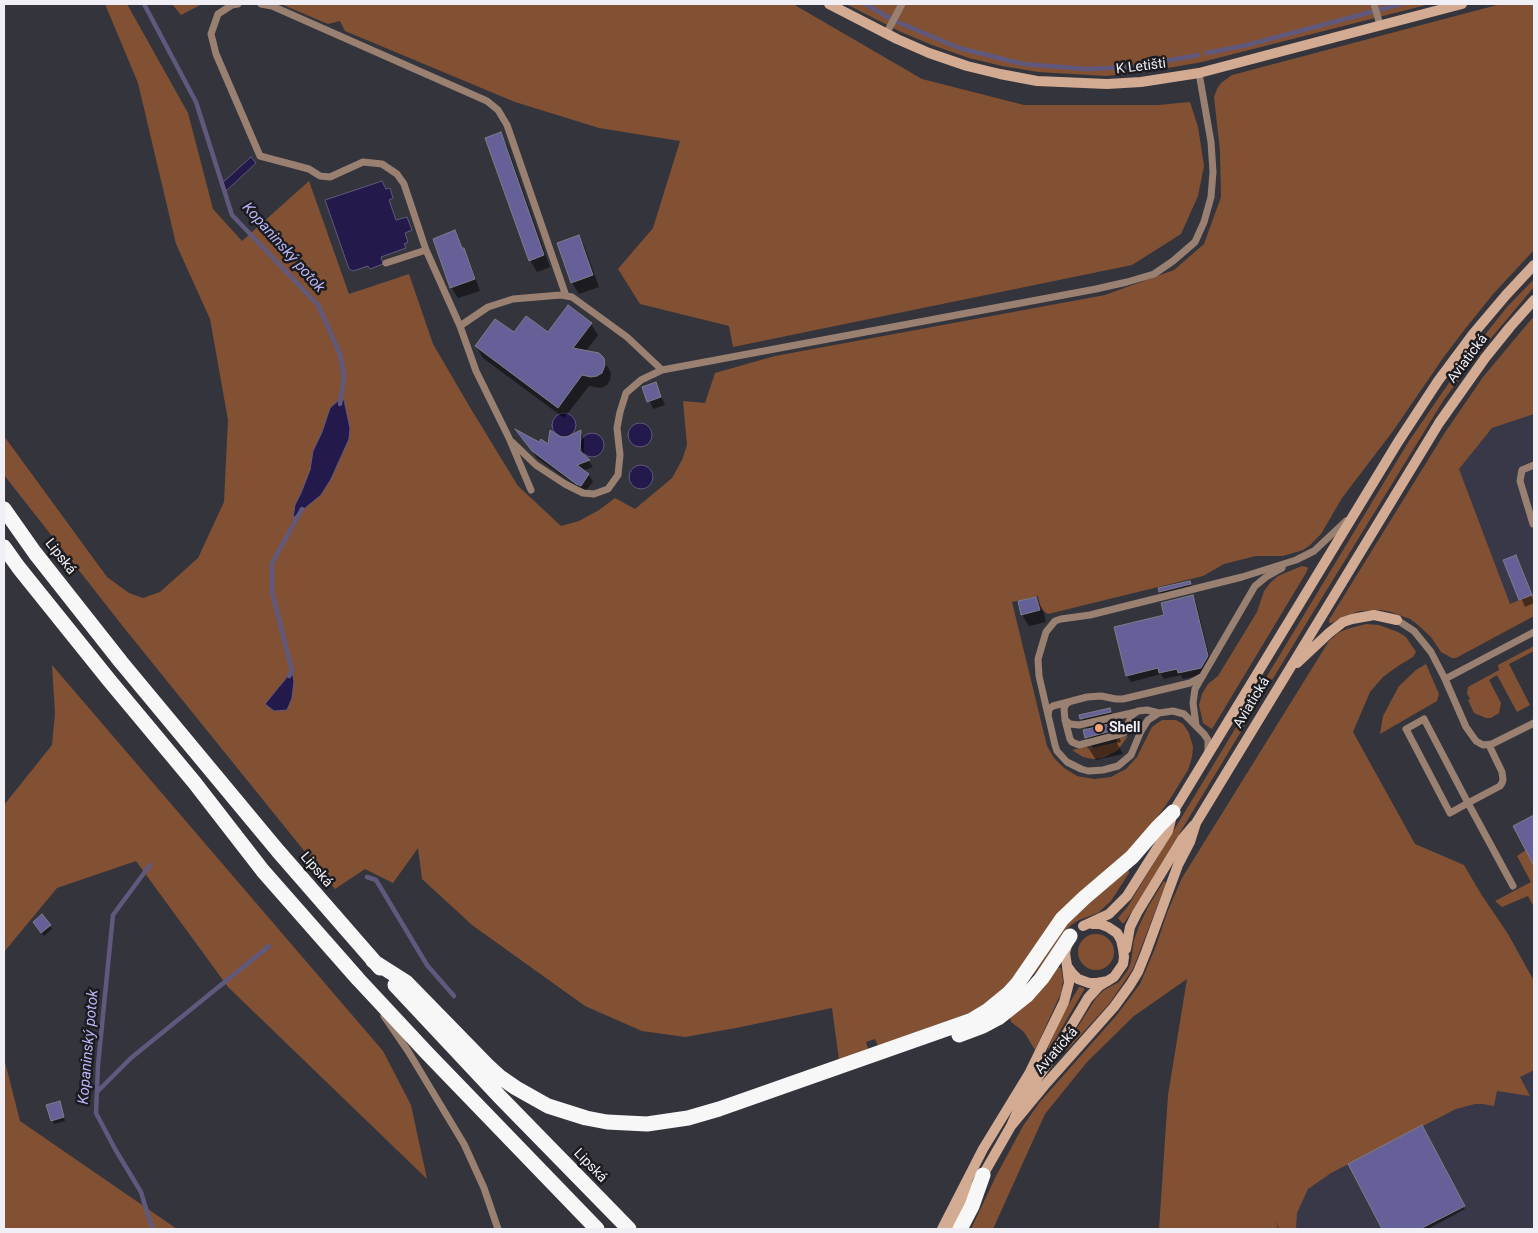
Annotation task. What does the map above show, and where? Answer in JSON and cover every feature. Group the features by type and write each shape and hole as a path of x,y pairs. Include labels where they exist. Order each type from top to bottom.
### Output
{"highway":[{"name":"Lipská","path":"4,509 35,553 121,662 278,851 373,961 506,1103 629,1229"},
{"path":"4,547 109,680 194,782 263,871 358,978 506,1136 597,1229"},
{"path":"373,961 406,982 487,1065 516,1088 548,1106 577,1116 627,1124 647,1124 688,1118 972,1020 998,1003 1018,984 1062,919 1132,857 1173,812"},
{"path":"873,1054 922,1047 968,1032 998,1018 1018,1004 1036,987 1070,936"},
{"path":"960,1229 972,1206 983,1175"}],"main road":[{"name":"K Letišti","path":"829,4 886,34 929,53 967,66 1037,81 1107,84 1141,82 1199,73 1462,4"},
{"name":"Aviatická","path":"1082,926 1109,914 1128,896 1168,831 1173,812 1398,442 1455,357 1496,306 1534,265"},
{"name":"Aviatická","path":"1011,1126 1114,1007 1130,985 1141,965 1178,865 1190,842 1196,823 1439,423 1484,358 1534,300"},
{"path":"1287,672 1343,622 1374,615 1397,620"},
{"path":"950,1229 963,1203 983,1175 1011,1126 1022,1101 1058,1048 1088,998 1099,986 1119,971 1137,913 1182,839 1196,823"},
{"path":"1108,981 1089,983 1078,979 1072,973 1067,966 1065,953 1070,936 1082,926 1100,924 1116,933 1121,940 1124,957"},
{"name":"Aviatická","path":"942,1229 983,1149 1030,1072 1064,1002 1069,983 1067,966"}],"lane":[{"path":"238,4 232,5 218,14 211,34 216,54 260,156 309,169 320,176 330,177 364,162 382,164 397,174 404,184 426,250 460,326 476,371 509,438 531,490"},
{"path":"261,4 272,6 487,101 498,110 506,125 566,296"},
{"path":"886,34 902,4"},
{"path":"1374,4 1380,25"},
{"path":"509,438 536,465 583,493 594,494 608,489 618,475 620,455 617,428 626,394 641,380 662,370 1096,289 1154,274 1195,242 1204,222 1211,197 1213,172 1211,142 1199,73"},
{"path":"386,263 426,250"},
{"path":"460,326 488,307 513,299 560,295 572,297 627,337 662,370"},
{"path":"1533,524 1520,481 1522,470 1534,465"},
{"path":"1196,725 1193,693 1255,586 1266,577 1314,551 1353,515"},
{"path":"1206,758 1208,740 1184,714 1173,711 1159,713 1144,725 1131,755 1118,766 1095,771 1081,769 1067,762 1055,745 1037,667 1044,636 1049,626 1055,621 1068,617 1090,615 1242,577 1296,560"},
{"path":"1397,620 1414,631 1431,652 1471,736 1480,743 1489,745 1498,742 1534,723"},
{"path":"1445,679 1534,632"},
{"path":"1048,715 1051,707 1069,702 1094,696 1123,699 1190,683 1203,675"},
{"path":"1069,702 1064,709 1065,720 1070,740 1075,744 1083,744 1121,734 1124,732 1132,715 1138,711"},
{"path":"1065,720 1070,724 1079,726 1138,711 1147,710 1159,713"},
{"path":"1489,745 1502,772 1502,783 1500,786 1468,803 1450,813 1406,729 1424,719 1468,803 1513,886"},
{"path":"358,978 408,1051 464,1144 484,1188 498,1229"}],"shaded area":[{"path":"105,4 127,4 188,113 213,209 242,241 309,181 349,294 409,274 433,344 471,409 518,486 561,526 579,521 615,498 635,509 672,478 682,460 687,445 683,401 705,403 715,373 775,356 1105,295 1174,270 1204,244 1221,197 1220,151 1214,97 1221,83 1232,75 1501,4 1534,4 1534,250 1494,293 1465,329 1393,431 1342,498 1321,534 1309,546 1303,550 1283,556 1256,556 1224,564 1203,576 1048,614 1041,609 1038,596 1012,602 1047,746 1054,758 1064,768 1077,776 1094,779 1111,777 1126,769 1137,757 1152,727 1162,720 1176,720 1183,724 1189,733 1193,747 1188,770 1145,835 997,995 972,1012 878,1046 875,1039 866,1042 868,1049 839,1060 832,1008 685,1037 642,1031 585,1006 472,925 422,879 418,848 393,883 365,869 335,889 125,629 4,475 4,436 107,577 129,593 143,598 160,592 198,558 224,502 228,420 210,319 176,244 138,83"},
{"path":"172,4 202,4 181,15"},
{"path":"281,4 793,4 922,79 1024,105 1158,105 1190,102 1198,127 1204,166 1198,196 1181,234 1132,265 733,347 729,326 640,304 618,269 653,228 680,141 599,128 515,102 345,31 340,21 328,24"},
{"path":"846,4 1430,4 1202,62 1140,73 1106,76 1038,72 969,58 901,32"},
{"path":"251,157 256,163 226,191 220,185"},
{"path":"382,181 386,189 390,188 393,198 389,200 396,220 407,217 412,230 405,233 408,242 404,244 406,248 381,257 383,264 370,269 368,266 353,271 349,269 325,200"},
{"path":"1534,279 1534,287 1476,356 1443,401 1135,907 1124,923 1122,923 1118,918 1128,906 1409,441 1464,361 1507,307"},
{"path":"1534,316 1534,414 1492,428 1459,469 1510,604 1534,594 1534,616 1456,658 1441,652 1431,637 1410,619 1391,612 1381,610 1360,611 1329,623 1329,620 1444,434 1483,377"},
{"path":"340,399 344,400 350,428 349,439 331,479 321,495 293,518 295,505 310,470 313,451 330,408"},
{"path":"564,413 569,414 575,420 575,430 569,436 564,437 559,436 553,430 552,425 553,420 559,414"},
{"path":"1534,414 1534,616 1510,604 1459,469 1492,428"},
{"path":"640,423 649,426 652,435 649,444 640,447 631,444 628,435 631,426"},
{"path":"592,433 597,434 603,440 603,450 597,456 592,457 587,456 581,450 580,445 581,440 587,434"},
{"path":"641,465 650,468 653,477 650,486 641,489 632,486 629,477 632,468"},
{"path":"1302,566 1308,568 1306,573 1212,729 1203,723 1199,705 1202,694 1208,684 1218,676 1257,612 1264,591 1271,582 1278,576"},
{"path":"1366,624 1379,625 1398,632 1406,637 1416,652 1413,657 1383,677 1370,692 1353,732 1415,844 1464,865 1508,934 1534,981 1534,1070 1520,1077 1530,1096 1497,1091 1494,1106 1475,1104 1456,1109 1331,1173 1308,1189 1297,1213 1296,1229 1279,1229 1276,1221 1278,1229 1159,1229 1168,1095 1187,979 1134,1016 1087,1062 1045,1114 993,1229 971,1229 996,1176 1023,1126 1039,1103 1116,1016 1140,984 1182,878 1329,641 1338,633"},
{"path":"1534,646 1534,651 1509,664 1530,705 1517,712 1497,675 1489,680 1501,703 1499,713 1491,718 1486,718 1474,713 1468,700 1470,699 1467,693 1468,687 1499,670 1498,665"},
{"path":"1426,664 1439,694 1437,701 1380,734 1383,716 1399,686 1416,670"},
{"path":"52,665 383,1051 411,1105 427,1179 228,987 136,861 57,888 4,952 4,805 52,745 55,713"},
{"path":"292,671 294,681 292,698 287,710 274,711 265,704"},
{"path":"1128,736 1118,750 1103,758 1083,757 1072,750 1087,747 1088,749 1117,742 1117,739"},
{"path":"1526,850 1534,866 1534,907 1528,896 1502,907 1495,901 1531,882 1517,856"},
{"path":"1127,870 1129,873 1111,901 1098,913 1071,925 1063,933 1036,975 1034,974 1069,921"},
{"path":"1164,881 1166,883 1133,969 1109,1004 1066,1050 1065,1047 1096,998 1104,990 1119,982 1128,970 1139,926"},
{"path":"1096,934 1103,935 1109,939 1113,945 1113,959 1109,965 1103,969 1096,970 1089,969 1083,965 1079,959 1078,952 1079,945 1083,939 1089,935"},
{"path":"1057,967 1061,968 1063,981 1061,993 1035,1050 1024,1032 1011,1022 1010,1017 1025,1006"},
{"path":"1079,987 1084,988 1084,990 1050,1048 1048,1048 1063,1014"},
{"path":"1534,1057 1534,1229 1279,1229 1264,1186"},
{"path":"4,1058 20,1121 177,1229 4,1229"}],"building":[{"path":"501,132 544,255 529,261 485,138"},
{"path":"455,230 462,248 464,248 475,279 450,288 433,239"},
{"path":"579,235 593,275 571,283 557,243"},
{"path":"568,305 592,323 573,348 599,353 604,358 605,365 602,373 597,376 582,375 558,408 475,346 495,319 514,332 526,316 548,332"},
{"path":"656,382 661,397 647,402 642,387"},
{"path":"515,429 539,442 541,439 548,444 550,430 561,437 567,437 581,430 580,451 590,460 577,465 589,474 581,486 532,451"},
{"path":"1516,555 1532,595 1519,600 1503,560"},
{"path":"1190,581 1191,584 1159,592 1158,588"},
{"path":"1193,595 1208,656 1201,668 1178,673 1177,669 1159,673 1158,668 1126,676 1114,627 1164,615 1161,603"},
{"path":"1036,597 1040,610 1021,615 1018,601"},
{"path":"1110,708 1111,712 1080,719 1079,715"},
{"path":"1113,723 1115,730 1085,738 1083,730"},
{"path":"1534,815 1534,866 1513,826"},
{"path":"42,914 51,925 41,933 33,922"},
{"path":"60,1101 64,1117 51,1121 46,1105"},
{"path":"1422,1125 1465,1206 1420,1229 1382,1229 1348,1164"}],"waterway":[{"name":"Kopaninský potok","path":"144,4 196,102 232,215 318,305 340,354 344,377 340,404"},
{"path":"865,4 893,20 959,48 1023,64 1086,69 1133,67 1198,55"},
{"path":"1207,53 1247,45 1401,4"},
{"name":"Kopaninský potok","path":"289,676 292,671 272,592 272,563 302,509"},
{"name":"Kopaninský potok","path":"150,865 113,915 98,1065 96,1113 141,1192 153,1229"},
{"path":"367,877 376,880 427,965 454,996"},
{"path":"97,1092 131,1058 269,946"}],"place":[{"name":"Shell","path":"1099,728"}]}
